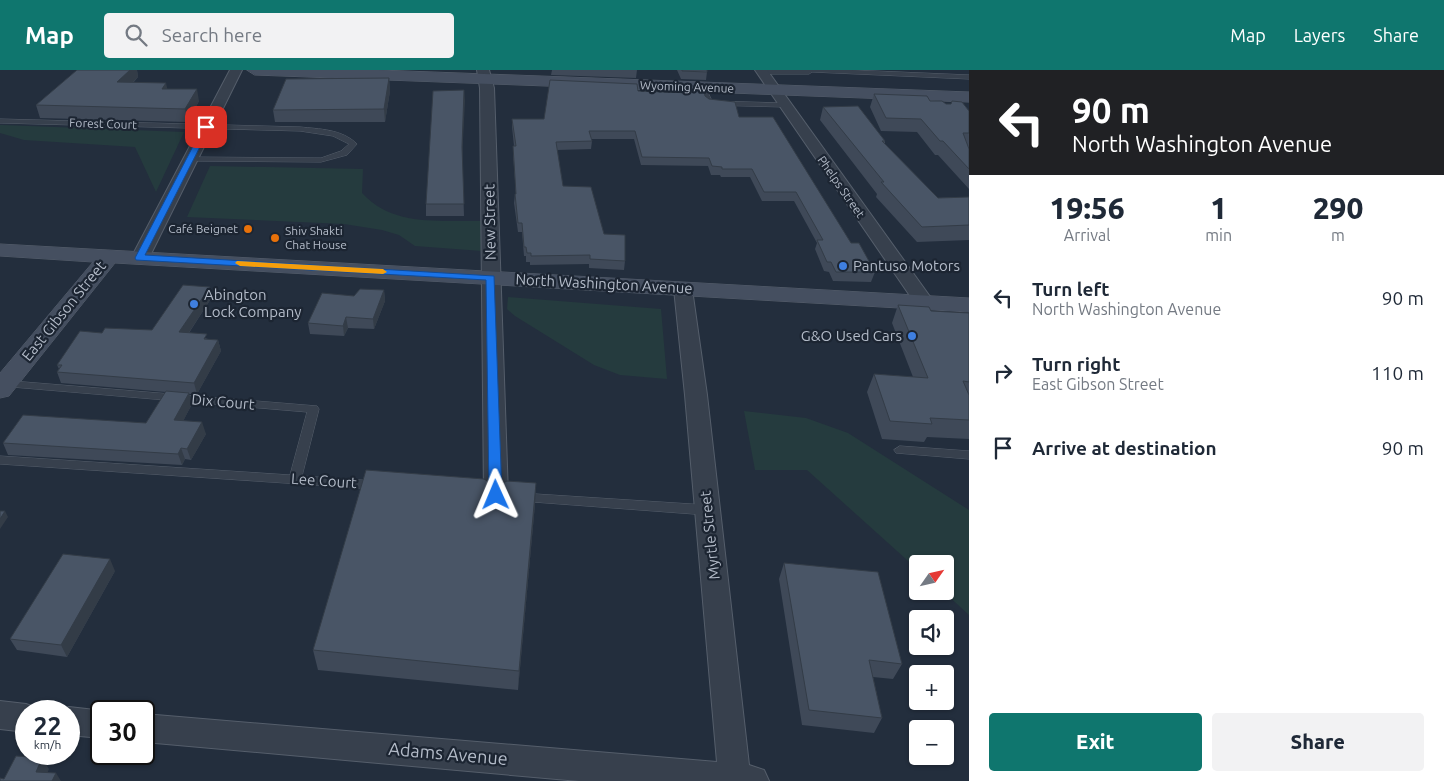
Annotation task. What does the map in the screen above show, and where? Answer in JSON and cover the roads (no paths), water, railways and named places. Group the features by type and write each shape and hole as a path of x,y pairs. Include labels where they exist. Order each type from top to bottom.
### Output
{"street":[{"path":"140,258 236,70"},
{"name":"Wyoming Avenue","path":"255,70 484,74 929,99 969,97"},
{"name":"Phelps Street","path":"761,71 924,302"},
{"name":"New Street","path":"484,74 487,88 491,278 489,494"},
{"name":"North Washington Avenue","path":"0,250 969,305"},
{"name":"East Gibson Street","path":"2,386 109,256"},
{"name":"Myrtle Street","path":"683,289 707,510 741,780"},
{"path":"0,715 15,717"},
{"name":"Adams Avenue","path":"155,729 741,780"}],"lane":[{"path":"761,71 969,76 966,70"},
{"path":"703,87 710,104 784,105"},
{"name":"Forest Court","path":"0,121 300,129 332,134 348,139 353,144 344,153 321,160 190,159"},
{"name":"Dix Court","path":"2,386 313,409 295,479"},
{"path":"900,450 969,455"},
{"name":"Lee Court","path":"0,460 384,486"},
{"path":"489,494 707,510"}],"place":[{"name":"Café Beignet","path":"248,229"},
{"name":"Shiv Shakti Chat House","path":"275,238"},
{"name":"Pantuso Motors","path":"843,266"},
{"name":"Abington Lock Company","path":"194,304"},
{"name":"G&O Used Cars","path":"912,336"}]}
